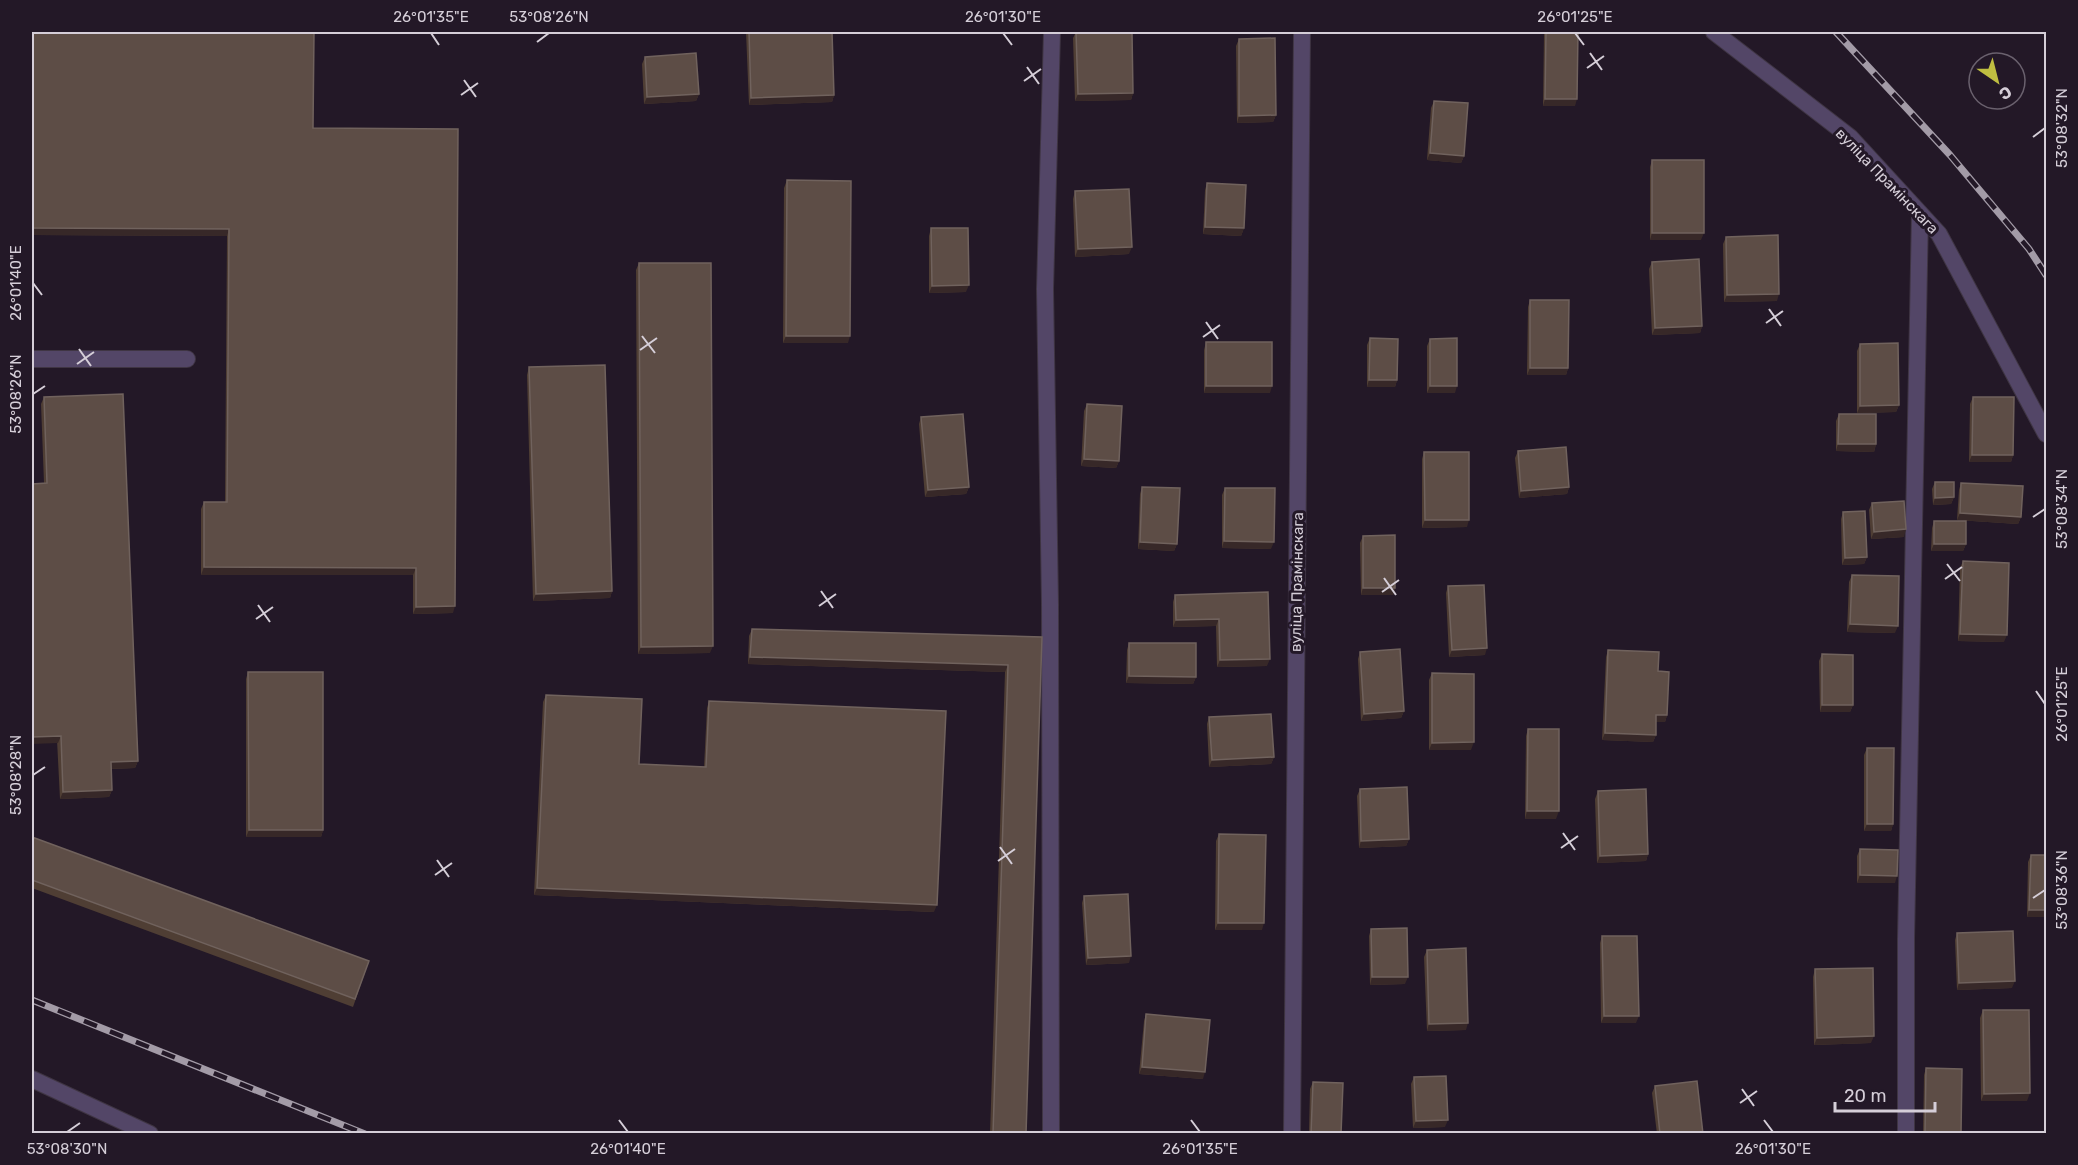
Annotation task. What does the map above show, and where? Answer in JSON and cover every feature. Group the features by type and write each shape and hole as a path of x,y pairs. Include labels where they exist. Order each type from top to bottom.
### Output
{"street":[{"path":"1051,1134 1050,615 1045,289 1052,32"},
{"name":"вуліца Прамінскага","path":"1292,1134 1302,32"},
{"name":"вуліца Прамінскага","path":"1714,32 1850,137 1939,234 2046,434"},
{"path":"1905,1134 1906,939 1920,214"},
{"path":"32,359 187,359"},
{"path":"32,1079 150,1134"}],"building":[{"path":"32,32 314,32 313,128 458,129 455,606 416,607 416,568 204,567 204,502 227,502 229,229 32,228"},
{"path":"749,32 832,32 834,95 751,98"},
{"path":"1076,32 1132,32 1133,93 1078,94"},
{"path":"1546,32 1578,32 1577,99 1545,99"},
{"path":"1275,38 1276,115 1239,116 1239,39"},
{"path":"696,53 699,94 647,97 645,57"},
{"path":"1434,101 1468,103 1464,156 1430,153"},
{"path":"1652,160 1704,160 1704,233 1652,233"},
{"path":"787,180 851,181 850,336 786,336"},
{"path":"1207,183 1246,185 1244,228 1205,227"},
{"path":"1129,189 1132,247 1078,249 1075,191"},
{"path":"931,228 968,228 969,285 932,286"},
{"path":"1778,235 1779,294 1727,295 1726,237"},
{"path":"1699,259 1702,326 1655,328 1652,262"},
{"path":"639,263 711,263 713,646 641,647"},
{"path":"1530,300 1569,300 1568,368 1530,368"},
{"path":"1370,338 1398,339 1397,380 1369,380"},
{"path":"1457,338 1457,386 1430,386 1430,339"},
{"path":"1206,342 1272,342 1272,386 1206,386"},
{"path":"1898,343 1899,405 1860,406 1860,344"},
{"path":"605,365 612,591 536,594 529,367"},
{"path":"123,394 138,761 111,762 112,790 63,792 61,736 32,737 32,484 47,483 44,397"},
{"path":"1973,397 2014,397 2013,455 1972,455"},
{"path":"1087,404 1122,406 1119,461 1084,459"},
{"path":"963,414 969,487 928,490 921,417"},
{"path":"1839,414 1876,414 1876,444 1838,444"},
{"path":"1566,447 1569,487 1521,491 1518,451"},
{"path":"1424,452 1469,452 1469,520 1425,520"},
{"path":"1935,482 1954,482 1954,497 1935,498"},
{"path":"1961,483 2023,486 2021,517 1960,513"},
{"path":"1142,487 1180,488 1177,544 1140,542"},
{"path":"1225,488 1275,488 1274,542 1224,541"},
{"path":"1904,501 1906,529 1874,532 1872,503"},
{"path":"1865,511 1867,557 1845,558 1843,512"},
{"path":"1934,521 1966,521 1966,544 1934,544"},
{"path":"1395,535 1395,588 1363,588 1363,536"},
{"path":"1963,561 2009,563 2007,635 1960,634"},
{"path":"1852,575 1899,576 1898,626 1850,624"},
{"path":"1484,585 1487,648 1452,650 1448,586"},
{"path":"1268,592 1270,659 1220,660 1219,619 1176,620 1175,595"},
{"path":"752,629 1042,637 1026,1134 993,1134 1008,665 750,657"},
{"path":"1129,643 1196,643 1196,677 1129,676"},
{"path":"1400,649 1404,711 1364,714 1360,652"},
{"path":"1608,650 1659,652 1658,671 1669,672 1667,715 1656,715 1656,735 1605,733"},
{"path":"1822,654 1853,655 1853,705 1822,705"},
{"path":"248,672 323,672 323,830 249,830"},
{"path":"1432,673 1474,674 1474,742 1432,743"},
{"path":"546,695 642,699 639,764 706,767 709,701 946,711 937,905 537,888"},
{"path":"1271,714 1274,757 1212,760 1209,717"},
{"path":"1528,729 1559,729 1559,811 1527,811"},
{"path":"1867,748 1894,748 1893,824 1867,824"},
{"path":"1407,787 1409,839 1361,841 1360,789"},
{"path":"1646,789 1648,854 1600,856 1598,791"},
{"path":"1219,834 1266,835 1264,923 1218,923"},
{"path":"32,837 369,961 355,999 32,880"},
{"path":"1860,849 1898,850 1897,876 1860,875"},
{"path":"2031,855 2046,855 2046,910 2029,910"},
{"path":"1128,894 1131,956 1088,958 1084,896"},
{"path":"1407,928 1408,977 1372,977 1371,929"},
{"path":"2013,931 2015,981 1959,983 1957,933"},
{"path":"1602,936 1637,936 1639,1016 1604,1016"},
{"path":"1466,948 1468,1023 1429,1024 1427,950"},
{"path":"1873,968 1874,1036 1817,1038 1815,969"},
{"path":"1983,1010 2029,1010 2030,1093 1984,1094"},
{"path":"1146,1014 1210,1020 1205,1072 1142,1067"},
{"path":"1926,1068 1962,1069 1961,1134 1925,1133"},
{"path":"1446,1076 1448,1120 1416,1121 1414,1077"},
{"path":"1697,1081 1703,1134 1660,1134 1655,1086"},
{"path":"1313,1082 1343,1083 1341,1134 1311,1134"}],"railway":[{"path":"1836,32 1950,155 2029,249 2046,275"},
{"path":"32,1000 365,1134"}]}
